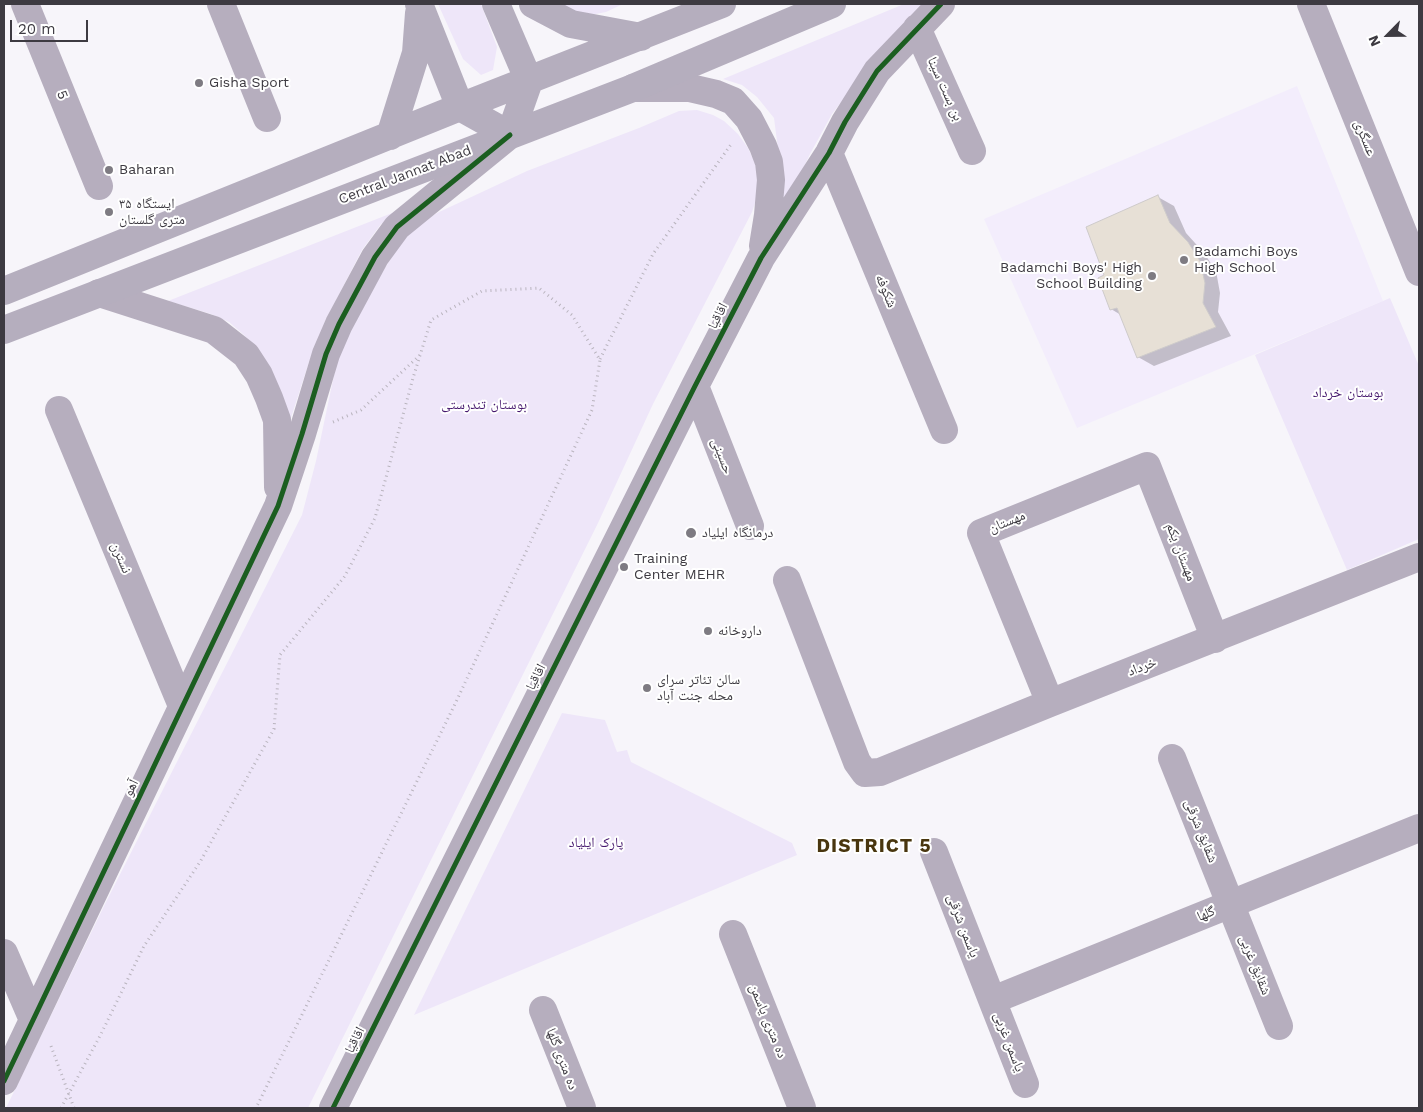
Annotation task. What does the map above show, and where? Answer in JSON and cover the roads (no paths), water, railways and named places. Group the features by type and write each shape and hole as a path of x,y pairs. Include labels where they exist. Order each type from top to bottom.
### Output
{"main road":[{"path":"419,4 460,107 510,135 528,81 496,4"},
{"path":"390,136 416,53 419,4"},
{"path":"533,4 571,24 642,37"},
{"path":"4,291 460,107 722,4"},
{"name":"Central Jannat Abad","path":"4,330 633,88 832,4"}],"street":[{"name":"5","path":"25,4 99,186"},
{"path":"221,4 267,118"},
{"path":"761,258 829,153 845,122 877,71 941,4"},
{"name":"عسگری","path":"1311,4 1419,272"},
{"name":"بن بست سینا","path":"917,28 972,151"},
{"path":"633,88 690,88 716,94 733,101 749,119 769,162 771,180 761,258"},
{"name":"آهو","path":"5,1077 278,506 326,354 339,324 375,257 397,227 510,135"},
{"name":"شکوفه","path":"829,153 944,430"},
{"name":"اقاقیا","path":"341,1103 695,386 761,258"},
{"path":"99,293 214,330 246,355 259,375 270,398 276,420 278,506"},
{"name":"حسینی","path":"695,386 750,526"},
{"name":"نسترن","path":"59,410 182,706"},
{"name":"مهستان یکم","path":"1147,466 1214,638"},
{"name":"مهستان","path":"1050,703 982,533 1147,466"},
{"name":"خرداد","path":"787,580 857,762 865,773 880,772 1419,557"},
{"name":"شقایق شرقی","path":"1172,758 1230,904"},
{"name":"گلها","path":"993,1000 1419,828"},
{"name":"یاسمن شرقی","path":"934,852 993,1000"},
{"name":"شقایق غربی","path":"1230,904 1279,1026"},
{"name":"ده متری یاسمن","path":"733,934 802,1108"},
{"path":"4,953 35,1015"},
{"name":"یاسمن غربی","path":"993,1000 1025,1084"},
{"name":"ده متری گلها","path":"543,1010 582,1108"}],"place":[{"name":"Gisha Sport","path":"199,83"},
{"name":"Baharan","path":"109,170"},
{"name":"ایستگاه ۳۵ متری گلستان","path":"109,212"},
{"name":"Badamchi Boys High School","path":"1184,260"},
{"name":"Badamchi Boys' High School Building","path":"1152,276"},
{"name":"درمانگاه ایلیاد","path":"691,533"},
{"name":"Training Center MEHR","path":"624,567"},
{"name":"داروخانه","path":"708,631"},
{"name":"سالن تئاتر سرای محله جنت آباد","path":"647,688"}],"district":[{"name":"DISTRICT 5","path":"874,846"}],"park label":[{"name":"بوستان خرداد","path":"1348,393"},
{"name":"بوستان تندرستی","path":"484,405"},
{"name":"پارک ایلیاد","path":"596,843"}]}
